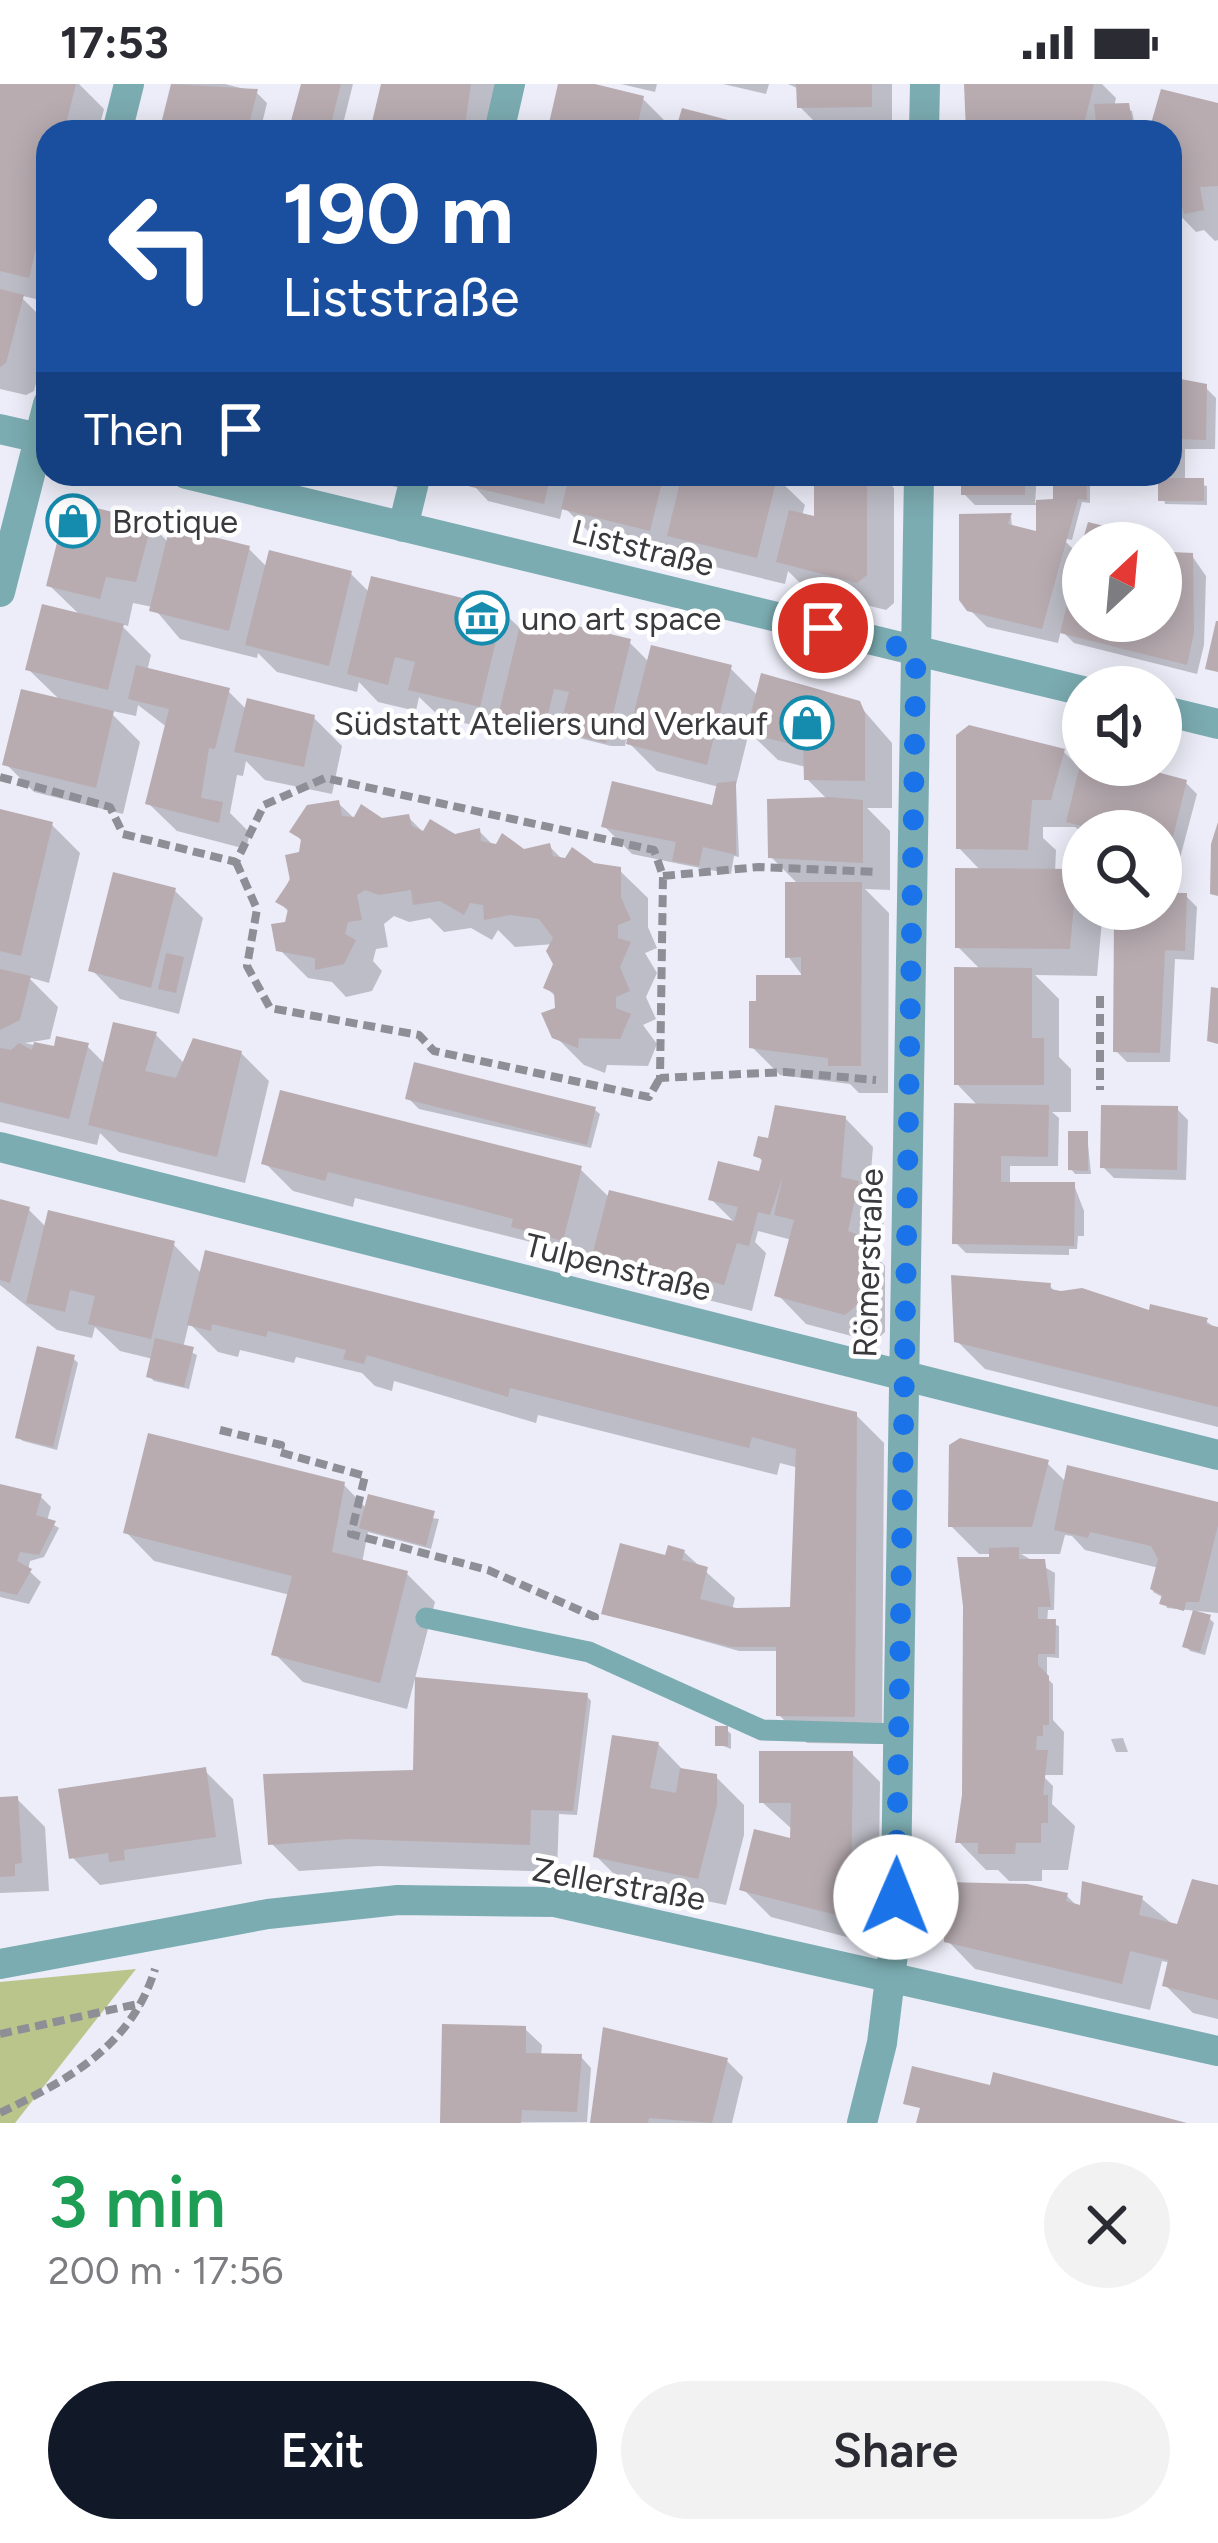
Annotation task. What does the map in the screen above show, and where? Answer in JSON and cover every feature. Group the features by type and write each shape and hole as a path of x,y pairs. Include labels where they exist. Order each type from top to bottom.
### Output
{"street":[{"path":"120,120 129,84"},
{"path":"502,120 510,84"},
{"path":"924,120 925,84"},
{"path":"0,429 36,437"},
{"path":"0,592 36,467"},
{"name":"Liststraße","path":"236,486 1062,686"},
{"path":"403,526 413,486"},
{"name":"Römerstraße","path":"862,2123 883,2043 891,1975 919,486"},
{"path":"1182,715 1218,724"},
{"name":"Tulpenstraße","path":"0,1147 1218,1455"},
{"name":"Zellerstraße","path":"0,1964 166,1932 398,1900 555,1902 1218,2051"}],"lane":[{"path":"426,1618 589,1652 762,1730 898,1734"}],"path":[{"path":"0,777 110,807 123,835 236,862"},
{"path":"325,778 654,850 662,876 660,1078 649,1097 434,1052 419,1035 270,1008 247,966 256,909 236,862 264,805 325,778"},
{"path":"662,876 759,867 911,874"},
{"path":"1100,996 1100,1090"},
{"path":"660,1078 785,1072 909,1082"},
{"path":"220,1430 281,1445 280,1452 365,1476 351,1534 488,1570 595,1617 589,1652"},
{"path":"0,2113 71,2078 118,2040 143,2002 166,1932"},
{"path":"0,2035 143,2002"}],"green space":[{"path":"136,1969 15,2123 0,2123 0,1982"}],"building":[{"path":"0,84 76,84 67,120 36,120 36,249 29,278 0,271"},
{"path":"171,84 258,89 250,120 162,120"},
{"path":"301,84 341,84 332,120 291,120"},
{"path":"381,84 471,84 466,120 372,120"},
{"path":"558,84 595,84 644,96 639,120 550,120"},
{"path":"796,84 872,84 872,107 797,108"},
{"path":"964,84 1094,84 1085,120 966,120"},
{"path":"1161,89 1218,103 1218,186 1200,187 1204,210 1184,214 1182,206 1182,120 1152,120"},
{"path":"1129,103 1132,120 1096,120 1094,104"},
{"path":"682,108 728,120 678,120"},
{"path":"0,289 24,295 6,363 0,367"},
{"path":"1182,379 1207,384 1206,440 1182,439"},
{"path":"1182,478 1204,478 1204,501 1158,501 1158,486 1182,486"},
{"path":"468,486 548,486 544,504"},
{"path":"567,486 661,486 650,531 561,509"},
{"path":"679,486 775,486 757,558 667,536"},
{"path":"814,486 867,486 867,575 857,583 776,562 789,510 814,516"},
{"path":"961,486 1025,486 1025,495 961,495"},
{"path":"1053,486 1086,486 1087,500 1078,499 1072,522 1062,522 1062,557 1042,629 967,611 959,600 959,514 1012,513 1008,524 1036,531 1036,500 1053,499"},
{"path":"77,503 152,522 136,582 106,577 100,599 46,586 65,511"},
{"path":"170,526 250,546 229,631 149,611"},
{"path":"269,550 352,571 329,666 245,645"},
{"path":"1182,552 1193,553 1194,633 1187,665 1096,642 1182,642"},
{"path":"371,576 504,608 480,707 408,690 415,662 395,657 388,685 347,674"},
{"path":"42,604 124,624 108,690 25,670"},
{"path":"523,613 631,639 606,743 559,731 569,692 554,689 545,727 498,716"},
{"path":"1218,621 1218,672 1205,669"},
{"path":"651,645 732,665 707,765 626,744"},
{"path":"136,665 230,688 215,749 209,748 201,798 223,802 219,823 145,804 169,709 128,699"},
{"name":"Südstatt Ateliers und Verkauf","path":"761,673 860,701 865,713 865,781 804,780 803,747 746,733"},
{"path":"21,689 114,711 96,788 2,765"},
{"path":"247,698 315,715 304,767 234,752"},
{"path":"969,725 1062,748 1051,800 1032,800 1028,850 956,849 956,735"},
{"path":"1182,779 1187,780 1180,810 1069,810 1075,786 1182,786"},
{"path":"612,781 712,805 717,783 736,781 736,855 703,847 699,866 672,861 676,842 601,827"},
{"path":"767,799 863,800 863,863 768,858"},
{"path":"339,800 342,816 354,817 361,804 382,818 409,814 412,826 423,831 430,819 455,834 480,828 481,841 496,844 502,833 524,849 550,843 553,856 565,858 572,847 594,863 621,867 621,897 631,920 618,925 618,938 631,942 620,967 630,991 616,997 616,1008 631,1014 620,1039 579,1038 578,1048 552,1038 541,1013 555,1008 554,993 543,988 553,964 546,951 553,938 539,919 510,915 484,920 483,905 470,903 464,915 440,901 413,905 411,890 379,895 365,890 357,895 362,920 348,922 345,934 356,940 344,964 315,970 315,958 276,951 271,924 285,922 288,909 275,902 290,880 285,855 299,852 301,839 289,832 307,805"},
{"path":"0,809 53,822 21,956 0,951"},
{"path":"1218,822 1218,896 1210,894 1211,844"},
{"path":"955,868 1062,869 1062,930 1072,930 1070,949 955,948"},
{"path":"113,872 176,888 151,988 88,971"},
{"path":"785,882 862,882 861,1066 828,1066 828,1058 749,1048 749,1001 756,1001 756,975 801,975 801,957 785,958"},
{"path":"1182,893 1187,893 1185,951 1165,950 1160,1053 1113,1052 1114,930 1182,930"},
{"path":"166,953 184,957 176,993 158,989"},
{"path":"954,967 1032,968 1032,1038 1044,1038 1044,1085 954,1085"},
{"path":"0,969 31,976 20,1020 0,1030"},
{"path":"1211,987 1218,988 1218,1044 1207,1041"},
{"path":"113,1022 157,1032 145,1071 176,1078 193,1038 242,1051 217,1157 88,1125"},
{"path":"56,1036 89,1043 69,1119 0,1102 0,1048 11,1050 19,1043 32,1050 34,1042 54,1046"},
{"path":"414,1062 596,1107 587,1145 405,1099"},
{"path":"280,1090 582,1166 563,1241 511,1227 513,1219 465,1206 328,1172 325,1181 261,1164"},
{"path":"954,1103 1049,1105 1048,1157 1001,1156 1001,1182 1075,1182 1074,1246 952,1244"},
{"path":"775,1105 846,1116 841,1177 859,1181 848,1231 859,1235 858,1304 845,1315 774,1296 794,1220 774,1215 783,1176 770,1215 758,1212 749,1246 737,1243 724,1285 593,1252 609,1190 734,1221 738,1207 708,1200 718,1161 759,1171 762,1159 753,1156 758,1136 768,1138"},
{"path":"1101,1105 1178,1106 1177,1170 1100,1168"},
{"path":"1068,1131 1088,1131 1088,1171 1068,1170"},
{"path":"0,1199 30,1207 10,1283 0,1280"},
{"path":"48,1210 175,1241 151,1339 88,1324 95,1296 70,1290 65,1312 26,1303"},
{"path":"205,1250 857,1412 855,1717 776,1716 776,1647 732,1647 601,1614 620,1543 665,1555 668,1545 685,1550 682,1560 708,1567 700,1599 736,1608 790,1607 796,1449 752,1437 749,1448 510,1388 508,1397 367,1355 364,1364 343,1359 346,1350 268,1331 266,1337 212,1324 211,1331 187,1325"},
{"path":"951,1275 1051,1283 1050,1289 1061,1291 1082,1288 1149,1310 1150,1304 1208,1318 1206,1324 1218,1327 1218,1407 954,1342"},
{"path":"155,1338 194,1347 184,1387 146,1377"},
{"path":"37,1346 75,1355 53,1447 15,1438"},
{"path":"148,1433 345,1482 332,1552 408,1571 380,1683 271,1655 292,1576 123,1533"},
{"path":"960,1438 1049,1460 1032,1527 948,1527 949,1445"},
{"path":"1067,1465 1218,1502 1218,1525 1199,1602 1186,1602 1184,1611 1159,1604 1162,1595 1150,1589 1158,1559 1151,1546 1090,1532 1088,1538 1054,1530"},
{"path":"0,1484 42,1494 36,1515 56,1521 39,1555 20,1552 17,1561 32,1569 17,1595 0,1591"},
{"path":"368,1494 435,1511 426,1546 359,1528"},
{"path":"1019,1547 1019,1559 1045,1559 1051,1607 1038,1607 1038,1619 1056,1619 1055,1654 1038,1654 1038,1665 1049,1676 1049,1725 1043,1725 1043,1736 1037,1736 1036,1750 1048,1750 1043,1795 1048,1795 1048,1823 1041,1823 1041,1843 1016,1843 1015,1854 978,1854 978,1843 955,1843 962,1795 963,1606 957,1557 989,1557 989,1548"},
{"path":"1193,1610 1211,1615 1200,1652 1182,1647"},
{"path":"415,1677 588,1693 573,1811 531,1810 530,1845 349,1839 268,1845 263,1774 413,1770"},
{"path":"715,1726 728,1726 728,1746 715,1746"},
{"path":"612,1735 659,1742 650,1788 676,1793 680,1768 717,1774 717,1805 698,1879 593,1857"},
{"path":"759,1751 853,1751 851,1910 844,1917 739,1890 754,1829 790,1838 791,1803 759,1803"},
{"path":"206,1767 216,1837 124,1850 125,1860 109,1862 108,1853 69,1859 58,1789"},
{"path":"18,1796 22,1863 15,1864 15,1876 0,1877 0,1797"},
{"path":"1192,1879 1218,1885 1218,2000 1162,1986 1168,1960 1130,1951 1122,1984 944,1942 945,1882 1027,1884 1068,1893 1066,1901 1080,1905 1082,1881 1143,1896 1139,1915 1177,1924"},
{"path":"442,2024 526,2026 526,2053 582,2054 577,2112 522,2110 521,2123 440,2123"},
{"path":"603,2027 728,2058 712,2123 649,2118 648,2123 590,2123"},
{"path":"912,2066 990,2085 993,2072 1187,2123 916,2123 920,2108 903,2104"}],"place":[{"name":"Brotique","path":"73,521"},
{"name":"uno art space","path":"482,618"},
{"name":"Südstatt Ateliers und Verkauf","path":"807,723"}],"route":[{"path":"823,628 916,651 900,1376 896,1897"}]}
